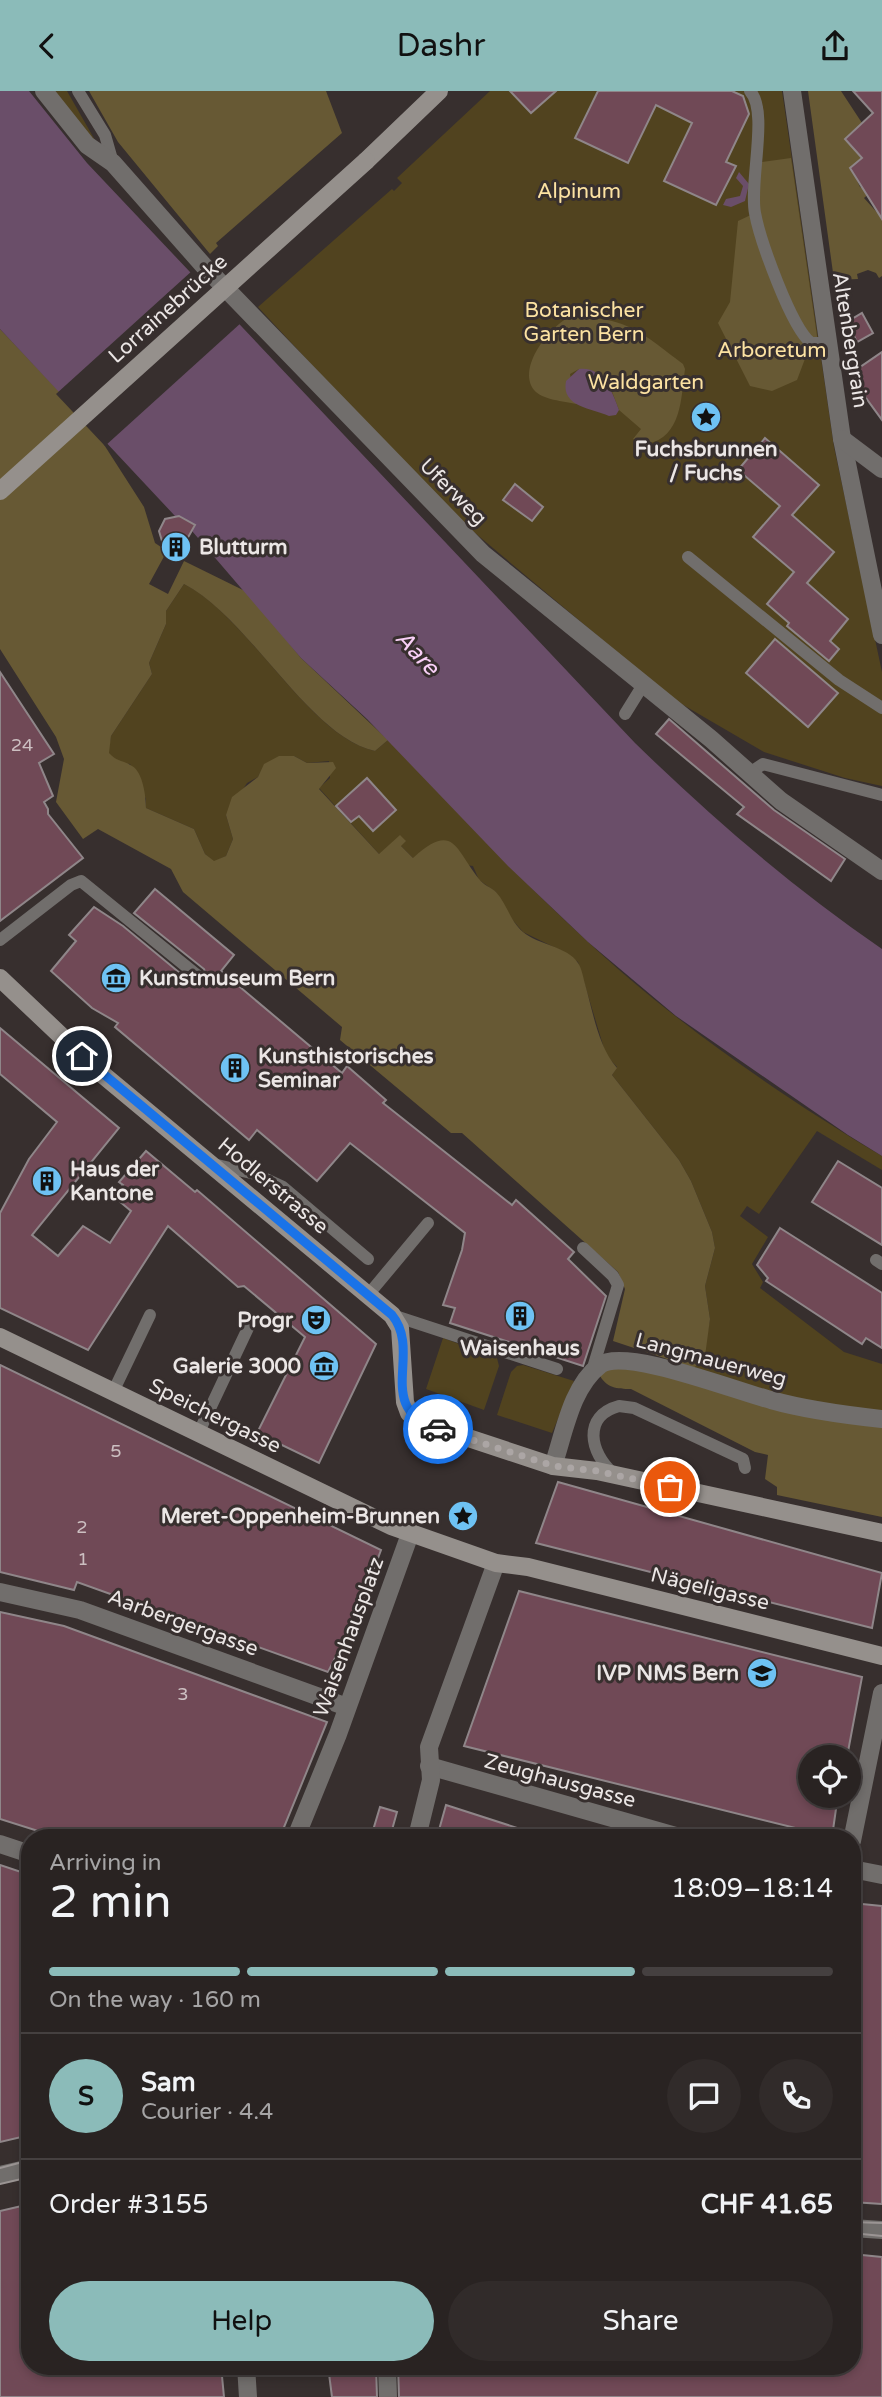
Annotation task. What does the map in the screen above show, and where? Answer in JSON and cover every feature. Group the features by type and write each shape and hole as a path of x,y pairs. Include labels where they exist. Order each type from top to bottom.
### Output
{"street":[{"name":"Uferweg","path":"44,91 87,145 113,163 186,246 437,510 483,554 751,772 781,801 882,871"},
{"name":"Lorrainebrücke","path":"0,491 366,161 439,91"},
{"name":"Altenbergrain","path":"792,91 842,439 882,635"},
{"path":"842,439 882,469"},
{"name":"Hodlerstrasse","path":"0,978 96,1069 392,1315"},
{"path":"392,1315 400,1328 404,1396 409,1413 429,1426 554,1466 616,1475 882,1533"},
{"name":"Speichergasse","path":"0,1337 410,1534"},
{"name":"Langmauerweg","path":"591,1375 601,1364 620,1359 691,1375 772,1401 882,1419"},
{"path":"554,1466 576,1399 591,1375"},
{"path":"410,1534 496,1563 431,1740 431,1780 419,1829"},
{"name":"Waisenhausplatz","path":"299,1829 410,1534"},
{"name":"Nägeligasse","path":"496,1563 528,1567 882,1656"},
{"name":"Aarbergergasse","path":"0,1592 80,1610 347,1707"},
{"path":"854,1829 882,1693"},
{"name":"Zeughausgasse","path":"429,1766 651,1829"},
{"path":"0,1844 21,1851"},
{"path":"861,1871 882,1875"},
{"path":"0,2175 21,2170"},
{"path":"861,2229 882,2230"},
{"path":"247,2375 248,2397"},
{"path":"387,2375 388,2397"}],"lane":[{"path":"78,91 105,135 113,163"},
{"path":"750,91 758,100 760,117 754,163 755,213 781,290 802,333 811,343 827,343"},
{"path":"688,557 839,680 882,708"},
{"path":"625,714 643,685"},
{"path":"751,772 763,764 882,795"},
{"path":"0,940 71,884 81,881 198,976"},
{"path":"208,1162 254,1174 283,1187 368,1259"},
{"path":"368,1295 428,1223"},
{"path":"583,1248 613,1276 618,1289 591,1375"},
{"path":"113,1392 150,1315"},
{"path":"392,1315 557,1369"},
{"path":"198,1434 249,1327"},
{"path":"616,1475 597,1455 593,1434 601,1416 619,1406 634,1408 743,1459 745,1468"}],"green space":[{"path":"52,91 67,91 95,143"},
{"path":"89,91 326,91 342,133 216,243 218,246 210,254 118,142"},
{"name":"Botanischer Garten Bern","path":"490,91 782,91 834,447 882,672 882,786 845,778 764,752 673,699 444,507 258,307 392,189 394,191 402,183 397,178"},
{"path":"808,91 841,91 862,123 845,139 861,158 851,168 860,187 872,191 864,198 882,218 882,276 879,278 876,273 868,270 857,274 858,279 834,280"},
{"name":"Arboretum","path":"791,158 818,343 811,343 797,380 772,391 750,386 718,323 730,302 738,221 755,213 754,163"},
{"name":"Waldgarten","path":"569,317 619,323 642,334 683,364 685,369 678,415 667,433 659,440 647,444 633,439 641,429 619,410 611,389 579,369 570,374 576,404 548,398 534,390 529,370 532,360 545,339"},
{"path":"0,329 92,426 144,507 155,543 167,551 149,584 168,594 184,561 247,592 301,658 388,740 375,751 351,741 326,724 232,622 208,600 184,584 166,611 166,624 149,663 152,674 111,736 109,753 136,769 141,779 146,808 194,829 205,854 214,861 226,856 233,839 226,815 232,797 258,777 264,764 279,756 294,756 307,763 333,762 336,768 319,789 379,854 400,835 406,841 401,846 413,858 437,841 446,840 452,843 481,881 500,897 523,932 573,957 581,970 605,1050 617,1068 612,1075 679,1160 691,1181 712,1232 715,1248 705,1286 710,1319 705,1356 694,1368 613,1341 625,1289 618,1272 462,1133 451,1133 340,1040 342,1027 183,892 171,869 98,829 83,839 56,802 64,759 56,737 0,649"},
{"path":"184,584 208,600 232,622 327,724 351,741 375,751 388,740 535,892 654,999 728,1056 882,1156 882,1170 817,1131 759,1214 747,1206 740,1216 768,1237 752,1264 763,1282 760,1288 844,1352 882,1364 882,1418 691,1374 705,1347 710,1319 705,1286 715,1248 712,1232 691,1181 679,1160 612,1075 617,1067 606,1055 578,962 523,932 509,916 496,892 479,880 473,866 413,858 401,846 379,854 319,788 330,778 329,761 307,763 294,756 265,764 258,777 247,783 226,815 233,839 226,856 214,862 205,854 194,829 146,808 146,799 130,764 118,763 108,753 111,736 152,674 149,663 166,624 166,611"},
{"path":"443,1338 497,1358 499,1366 484,1410 426,1389"},
{"path":"609,1362 882,1420 882,1517 777,1495 777,1487 765,1479 768,1455 755,1452 631,1389 609,1385 599,1374"},
{"path":"523,1365 574,1381 552,1433 497,1415 511,1372 517,1366"}],"water":[{"name":"Aare","path":"0,91 29,91 87,163 635,743 754,851 817,902 882,949 882,1156 676,1016 588,942 508,866 367,719 301,658 192,531 195,525 175,516 0,329"},
{"path":"739,172 749,184 745,201 731,207 723,205 726,199 740,196 743,186 736,178"},
{"path":"579,369 594,371 605,381 619,410 616,415 609,416 586,408 568,396 566,381"}],"pier":[{"path":"193,270 242,322 105,446 56,394"}],"building":[{"path":"510,91 556,91 531,113"},
{"path":"598,91 732,91 743,96 749,114 726,162 736,166 716,205 664,181 692,123 656,105 628,163 575,138"},
{"path":"853,91 882,91 882,219 850,168 862,158 845,139 873,113"},
{"path":"862,313 873,333 857,342 847,322"},
{"path":"882,352 882,420 858,387 853,372"},
{"path":"765,438 819,485 792,515 834,552 807,583 848,619 830,641 839,649 829,661 787,626 789,623 767,604 794,572 753,537 780,506 738,470"},
{"path":"515,484 543,507 532,521 503,500"},
{"name":"Blutturm","path":"179,516 195,525 177,557 162,541 159,531 165,519"},
{"path":"775,639 838,693 808,727 746,673"},
{"path":"0,672 54,754 39,763 53,796 44,802 48,814 83,858 0,921"},
{"path":"669,719 774,810 845,859 831,881 737,814 744,807 656,734"},
{"path":"367,778 396,810 373,831 359,816 351,822 336,806"},
{"path":"155,889 234,955 221,971 342,1073 347,1066 386,1100 383,1103 512,1205 516,1200 574,1252 568,1259 606,1296 583,1366 450,1323 455,1308 443,1305 465,1233 350,1143 317,1181 257,1130 249,1140 115,1027 118,1023 92,1008 51,971 76,941 69,935 94,907 123,926 192,983 204,982 207,977 204,969 134,913"},
{"path":"0,1028 119,1128 32,1235 58,1256 83,1226 110,1243 131,1211 113,1196 123,1185 119,1182 146,1151 195,1192 197,1190 376,1344 319,1463 257,1433 305,1337 244,1286 238,1287 168,1226 88,1350 0,1308 0,1213 29,1159 57,1122 0,1074"},
{"path":"838,1161 882,1188 882,1245 812,1202"},
{"path":"780,1228 882,1293 882,1348 866,1338 862,1344 766,1281 768,1278 757,1265"},
{"path":"0,1365 381,1550 357,1614 328,1672 77,1582 74,1590 0,1572"},
{"path":"558,1482 882,1573 872,1628 536,1543"},
{"path":"519,1591 862,1677 849,1745 798,1745 798,1808 836,1808 833,1829 800,1829 464,1746"},
{"path":"0,1612 64,1626 327,1722 283,1829 32,1829 0,1819"},
{"path":"446,1805 520,1829 439,1829"},
{"path":"380,1807 397,1812 392,1829 373,1829"},
{"path":"0,1865 21,1872 21,2137 0,2142"},
{"path":"861,1904 882,1906 882,2204 861,2203"},
{"path":"21,2206 21,2375 222,2375 224,2397 0,2397 0,2211"},
{"path":"861,2255 882,2257 882,2397 399,2397 398,2375 861,2375"},
{"path":"329,2375 376,2375 377,2397 332,2397"}],"tram line":[{"path":"0,2168 21,2162"},
{"path":"0,2184 21,2179"},
{"path":"861,2222 882,2223"},
{"path":"861,2234 882,2236"}],"way so far":[{"path":"438,1429 562,1468 597,1471 670,1487"}],"place":[{"name":"Fuchsbrunnen / Fuchs","path":"706,417"},
{"name":"Blutturm","path":"176,547"},
{"name":"Kunstmuseum Bern","path":"116,978"},
{"name":"Kunsthistorisches Seminar","path":"235,1068"},
{"name":"Haus der Kantone","path":"47,1181"},
{"name":"Waisenhaus","path":"520,1316"},
{"name":"Progr","path":"316,1320"},
{"name":"Galerie 3000","path":"324,1366"},
{"name":"Meret-Oppenheim-Brunnen","path":"463,1516"},
{"name":"IVP NMS Bern","path":"762,1673"}],"route":[{"path":"82,1056 392,1315 400,1328 406,1408 417,1421 438,1429"}],"park label":[{"name":"Alpinum","path":"579,191"}]}
